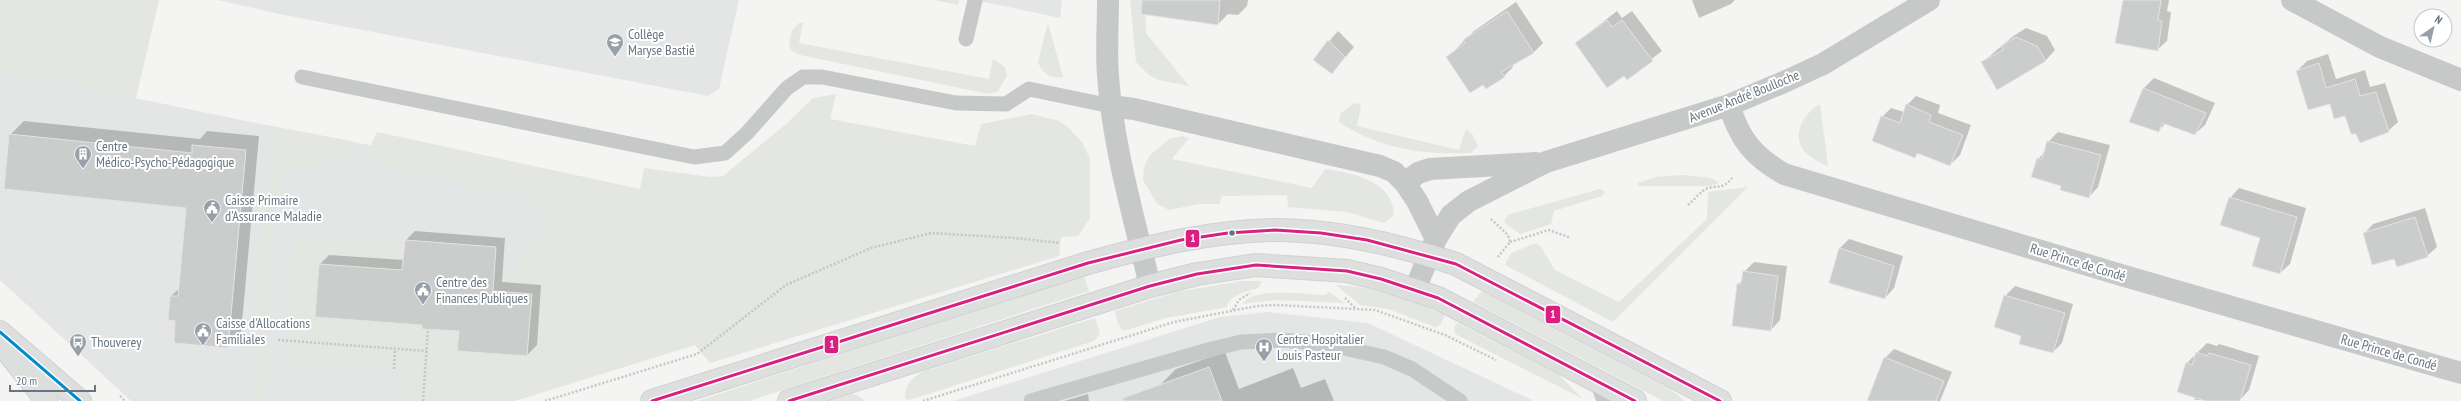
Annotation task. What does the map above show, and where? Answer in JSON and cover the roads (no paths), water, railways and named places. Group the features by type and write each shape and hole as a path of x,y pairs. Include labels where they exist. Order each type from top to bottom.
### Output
{"main road":[{"path":"652,401 1088,263 1141,248 1203,237 1276,230 1334,235 1432,247 1482,277 1720,401"},
{"path":"789,401 1150,286 1197,274 1256,265 1347,271 1415,289 1460,309 1601,391 1635,401"},
{"path":"0,332 80,401"},
{"path":"0,342 47,401"}],"street":[{"path":"1108,0 1108,75 1112,106 1130,204 1150,286"},
{"name":"Avenue André Boulloche","path":"1546,162 1729,105 1823,64 1929,0"},
{"path":"2292,0 2380,47 2461,80"},
{"name":"Rue Prince de Condé","path":"1729,105 1737,130 1748,146 1765,163 1784,174 2113,273 2461,373"},
{"path":"1112,106 1134,109 1380,166 1394,172 1405,183 1417,201 1432,247"},
{"path":"1405,183 1418,173 1430,169 1546,162"},
{"path":"1415,289 1432,247 1451,215 1469,201 1546,162"}],"lane":[{"path":"966,39 975,0"},
{"path":"302,76 694,157 725,153 747,133 787,88 803,77 822,77 956,103 1006,104 1029,89 1112,106"},
{"path":"1031,401 1208,350 1241,342 1281,340 1326,344 1384,357 1412,369 1460,401"}],"place":[{"name":"Collège Maryse Bastié","path":"615,57"},
{"name":"Centre Médico-Psycho-Pédagogique","path":"83,169"},
{"name":"Caisse Primaire d'Assurance Maladie","path":"212,223"},
{"name":"Centre des Finances Publiques","path":"423,305"},
{"name":"Caisse d'Allocations Familiales","path":"203,346"},
{"name":"Thouverey","path":"78,357"},
{"name":"Centre Hospitalier Louis Pasteur","path":"1264,362"}]}
